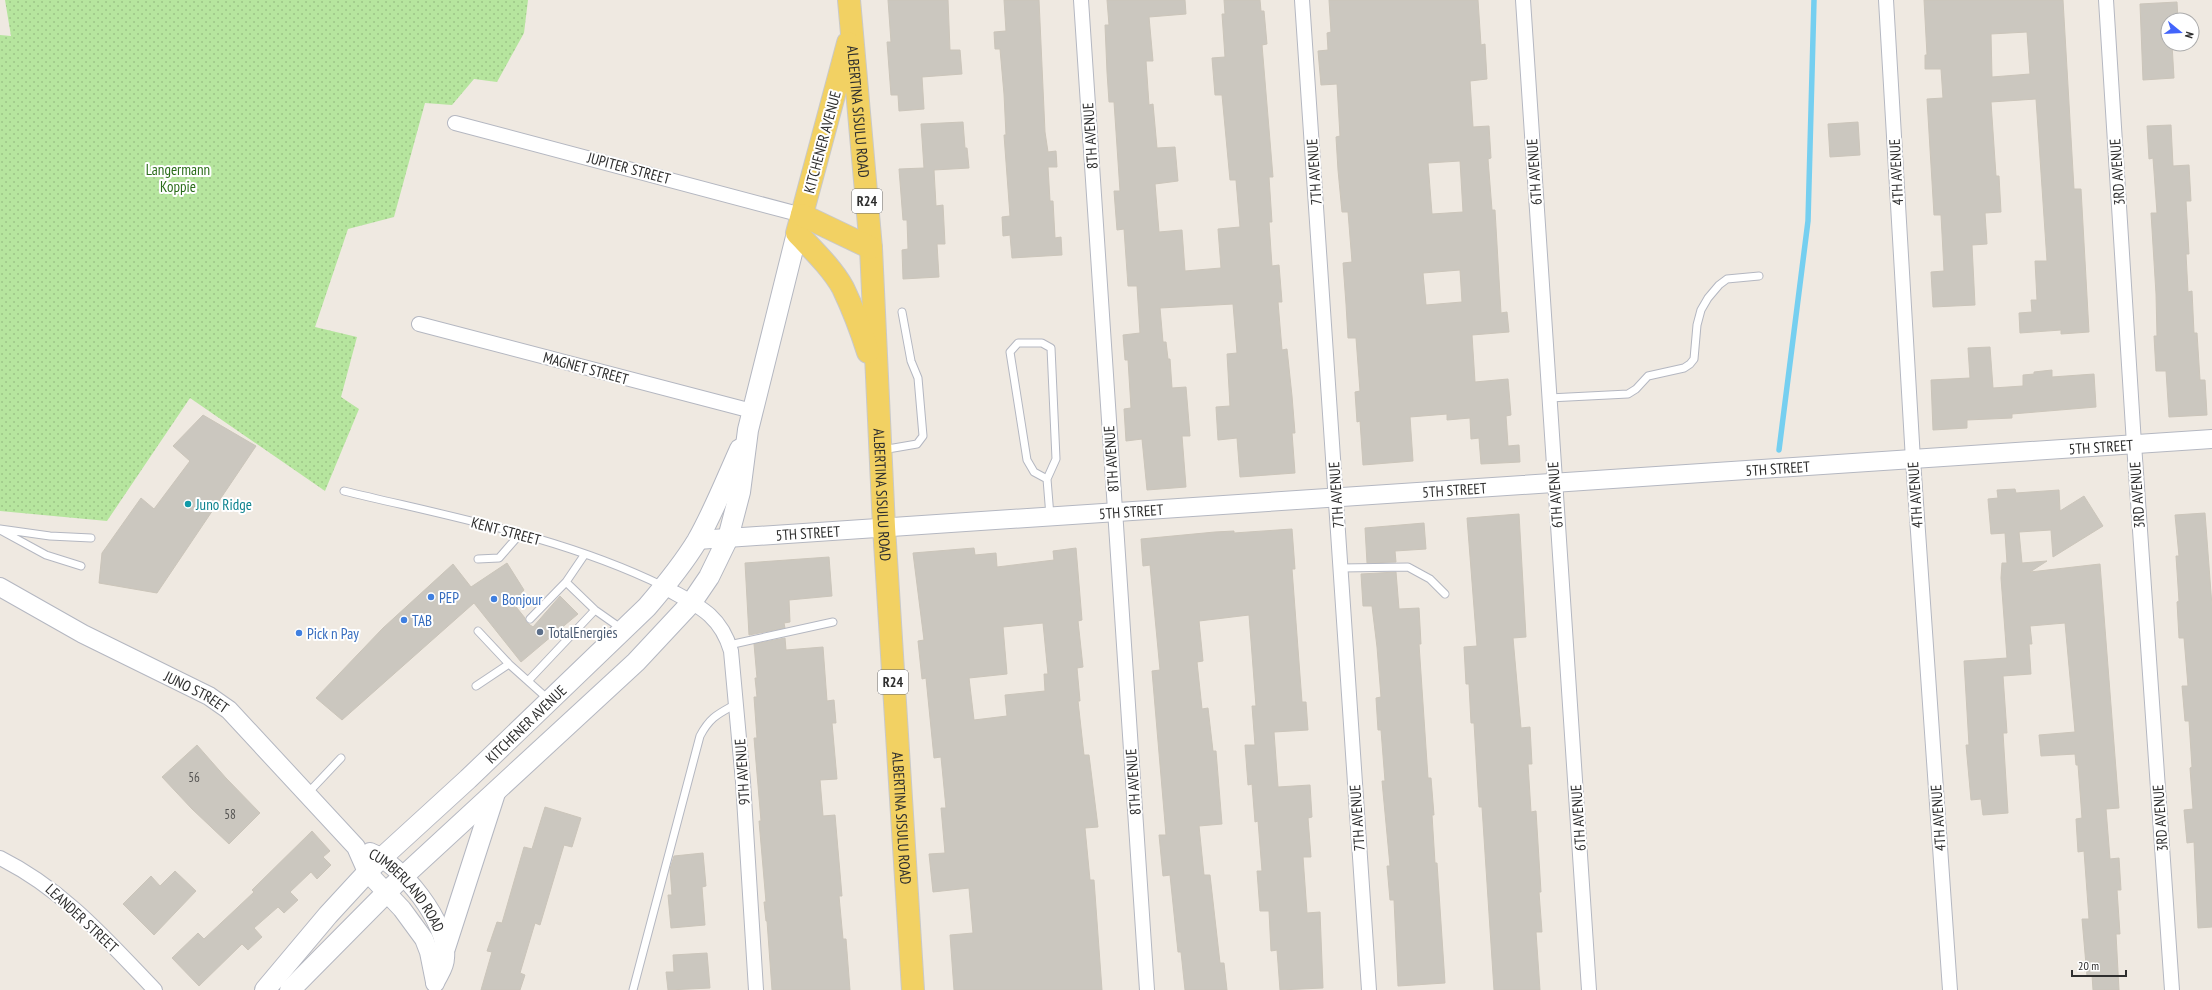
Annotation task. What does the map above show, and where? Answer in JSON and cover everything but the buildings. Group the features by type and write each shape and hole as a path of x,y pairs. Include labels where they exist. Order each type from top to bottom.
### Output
{"main road":[{"name":"ALBERTINA SISULU ROAD","path":"849,0 871,248 884,527 913,990"},
{"name":"KITCHENER AVENUE","path":"290,990 387,893 495,791 636,662 692,602 712,571 728,538 740,492 752,411 852,28"},
{"path":"800,224 871,248"},
{"name":"R24","path":"800,224 842,287 857,319 876,374"},
{"name":"KITCHENER AVENUE","path":"265,990 328,915 382,857 468,779 622,629 647,607 664,587 697,540 716,502 748,430"},
{"path":"446,948 495,791"}],"street":[{"name":"8TH AVENUE","path":"1081,0 1147,990"},
{"name":"7TH AVENUE","path":"1302,0 1369,990"},
{"name":"6TH AVENUE","path":"1523,0 1589,990"},
{"name":"4TH AVENUE","path":"1886,0 1913,460 1950,990"},
{"name":"3RD AVENUE","path":"2106,0 2134,444 2172,990"},
{"name":"JUPITER STREET","path":"455,123 800,224"},
{"name":"MAGNET STREET","path":"419,324 752,411"},
{"name":"5TH STREET","path":"697,540 2212,439"},
{"name":"JUNO STREET","path":"0,587 83,634 192,687 219,702 356,847"},
{"name":"9TH AVENUE","path":"664,587 692,602 719,624 726,635 729,645 736,704 756,990"},
{"name":"CUMBERLAND ROAD","path":"356,847 382,857 404,877 434,917 444,938 446,948 443,968 434,986"},
{"name":"CUMBERLAND ROAD","path":"356,847 368,872 414,924 424,939 431,958 434,986"},
{"name":"LEANDER STREET","path":"0,858 41,881 60,895 155,990"}],"lane":[{"path":"1549,398 1628,394 1648,376 1684,368 1694,359 1697,325 1708,298 1727,279 1759,276"},
{"path":"880,450 917,444 923,436 918,378 911,361 902,312"},
{"path":"1046,479 1034,472 1027,460 1010,352 1018,343 1042,343 1051,348 1056,458 1046,479 1050,516"},
{"name":"KENT STREET","path":"344,491 520,534 585,554 635,572 664,587"},
{"path":"0,530 50,536 91,538"},
{"path":"0,530 46,555 81,566"},
{"path":"478,559 502,557 520,534"},
{"path":"530,619 566,582 585,554"},
{"path":"1341,568 1408,567 1418,571 1445,594"},
{"path":"566,582 594,610 622,629"},
{"path":"528,681 594,610"},
{"path":"729,645 832,622"},
{"path":"478,631 508,664 549,700"},
{"path":"476,686 508,664"},
{"path":"633,990 700,736 706,724 713,717 736,704"},
{"path":"307,794 340,758"}],"green space":[{"name":"Langermann Koppie","path":"5,0 528,0 524,33 497,82 474,79 452,105 425,103 394,217 348,229 315,327 357,337 341,397 359,409 325,491 190,398 107,521 0,511 0,35 11,36"}],"waterway":[{"path":"1779,450 1808,221 1814,0"}],"place":[{"name":"Juno Ridge","path":"188,504"},
{"name":"PEP","path":"431,597"},
{"name":"Bonjour","path":"494,599"},
{"name":"TAB","path":"404,620"},
{"name":"TotalEnergies","path":"540,632"},
{"name":"Pick n Pay","path":"299,633"}]}
